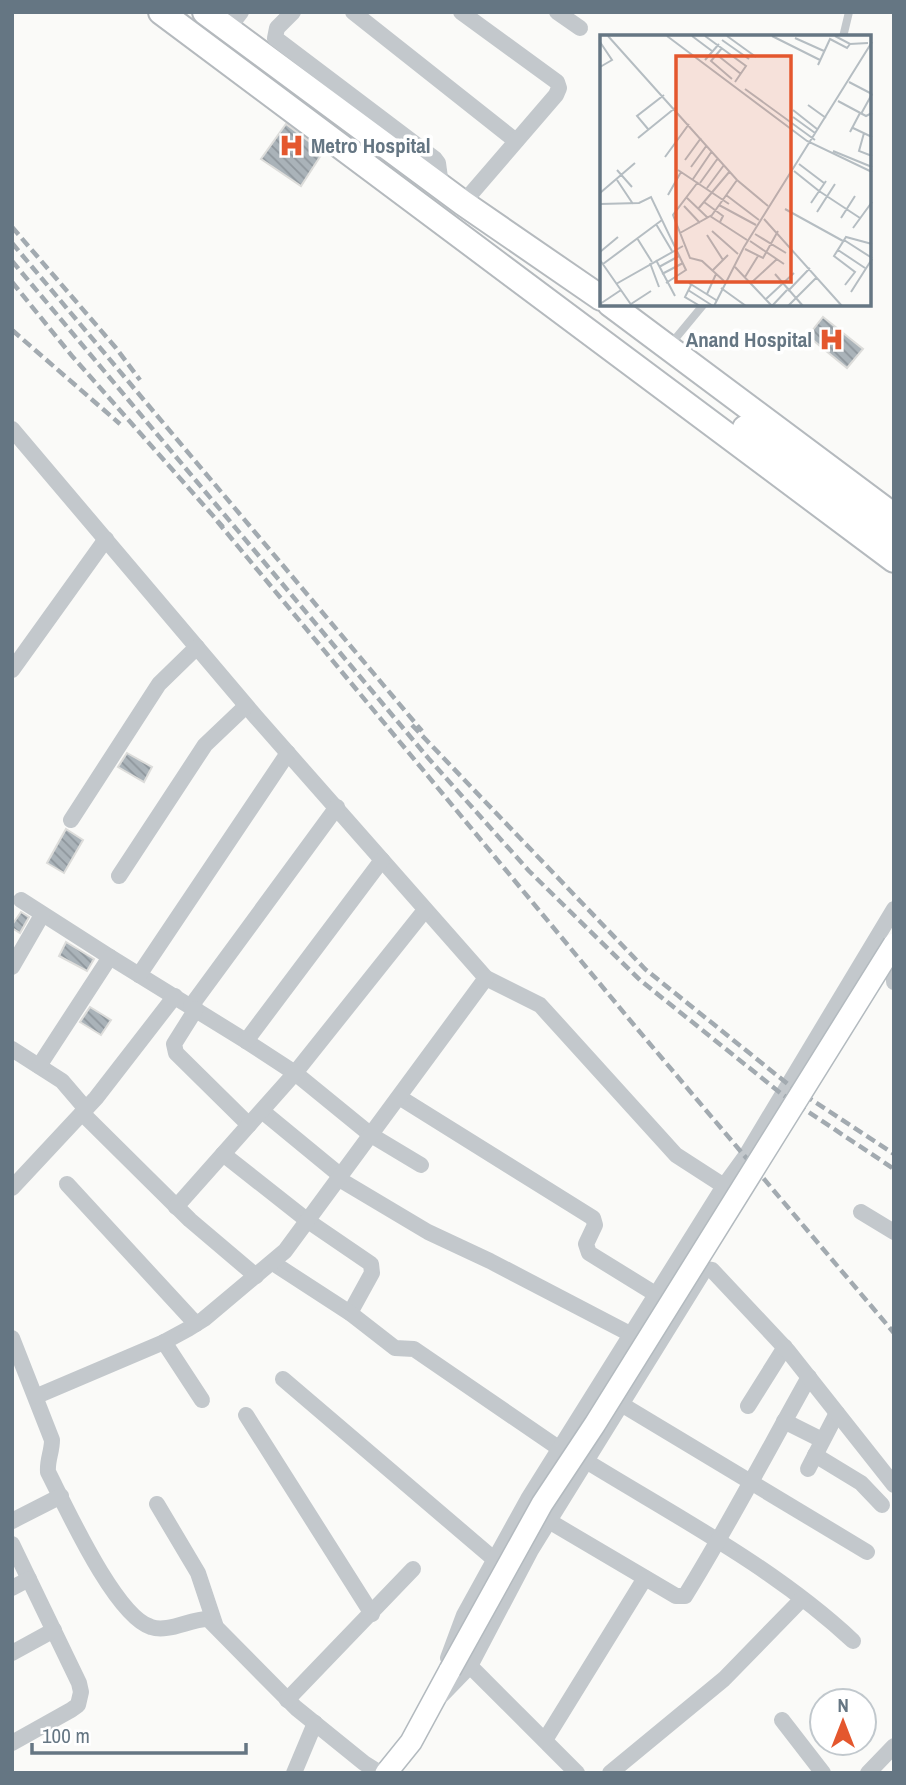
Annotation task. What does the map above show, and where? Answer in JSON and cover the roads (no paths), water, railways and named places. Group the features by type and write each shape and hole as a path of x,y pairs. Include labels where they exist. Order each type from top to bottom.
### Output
{"main road":[{"path":"161,12 894,560"},
{"path":"205,12 234,21 894,538"},
{"path":"501,229 509,256"},
{"path":"480,250 509,256 591,302"},
{"path":"613,306 894,516"},
{"path":"383,1773 411,1742 428,1709 460,1668 542,1504 595,1424 894,944"},
{"path":"405,1773 411,1742"}],"street":[{"path":"293,12 277,28 275,38 435,159 438,163 440,185"},
{"path":"352,12 516,141"},
{"path":"461,12 556,82 559,88 556,95 463,203"},
{"path":"557,12 580,28"},
{"path":"12,429 246,706 486,978 540,1005 676,1155 724,1186"},
{"path":"12,670 106,539"},
{"path":"71,820 159,684 197,647"},
{"path":"118,876 200,751 246,706"},
{"path":"139,975 288,753"},
{"path":"249,1125 176,1053 174,1044 193,1007 337,807"},
{"path":"246,1041 382,860"},
{"path":"21,900 295,1073 371,1135 421,1165"},
{"path":"428,1709 464,1615 528,1499 724,1186 746,1157 894,909"},
{"path":"176,1207 295,1073 425,910"},
{"path":"12,967 42,915"},
{"path":"39,1066 110,957"},
{"path":"894,966 894,982"},
{"path":"37,1396 164,1342 196,1324 285,1251 486,978"},
{"path":"12,1188 84,1111 175,996"},
{"path":"12,1049 62,1081 84,1111 176,1207 256,1276"},
{"path":"399,1097 593,1217 595,1225 586,1244 589,1253 657,1295"},
{"path":"262,1111 340,1178 428,1232 632,1335"},
{"path":"223,1154 308,1221 371,1264 372,1273 350,1313"},
{"path":"67,1184 196,1324"},
{"path":"862,1212 894,1232"},
{"path":"272,1263 350,1313 395,1348 414,1349 560,1449"},
{"path":"578,1773 545,1740 460,1668 705,1269 712,1270 785,1347 894,1485"},
{"path":"12,1338 52,1440 52,1448 47,1458 48,1472 106,1583 142,1623 152,1628 208,1619 287,1700 315,1724 383,1773"},
{"path":"164,1342 202,1400"},
{"path":"748,1406 785,1347"},
{"path":"549,1521 676,1597 685,1596 718,1543 809,1377"},
{"path":"283,1379 495,1560"},
{"path":"621,1404 867,1552"},
{"path":"815,1455 837,1413"},
{"path":"246,1415 372,1614"},
{"path":"784,1421 815,1455 861,1483 882,1505"},
{"path":"586,1461 758,1567 826,1616 853,1642"},
{"path":"18,1518 61,1496"},
{"path":"157,1504 198,1573 215,1624"},
{"path":"12,1544 79,1683 80,1692 78,1705 12,1743"},
{"path":"287,1700 413,1569"},
{"path":"545,1740 645,1578"},
{"path":"12,1588 29,1579"},
{"path":"610,1773 724,1679 802,1599"},
{"path":"12,1653 54,1630"},
{"path":"782,1720 823,1773"},
{"path":"294,1773 315,1724"},
{"path":"868,1773 894,1746"}],"lane":[{"path":"843,35 849,12"},
{"path":"668,348 702,306"}],"railway":[{"path":"12,227 116,348 140,380"},
{"path":"12,243 422,731"},
{"path":"12,261 429,759 529,871 640,980 783,1095 894,1169"},
{"path":"12,282 72,356 223,527"},
{"path":"12,330 120,424"},
{"path":"217,521 634,1025 894,1333"},
{"path":"412,725 645,969 789,1085 894,1154"}],"place":[{"name":"Metro Hospital","path":"291,146"},
{"name":"Anand Hospital","path":"832,340"}]}
